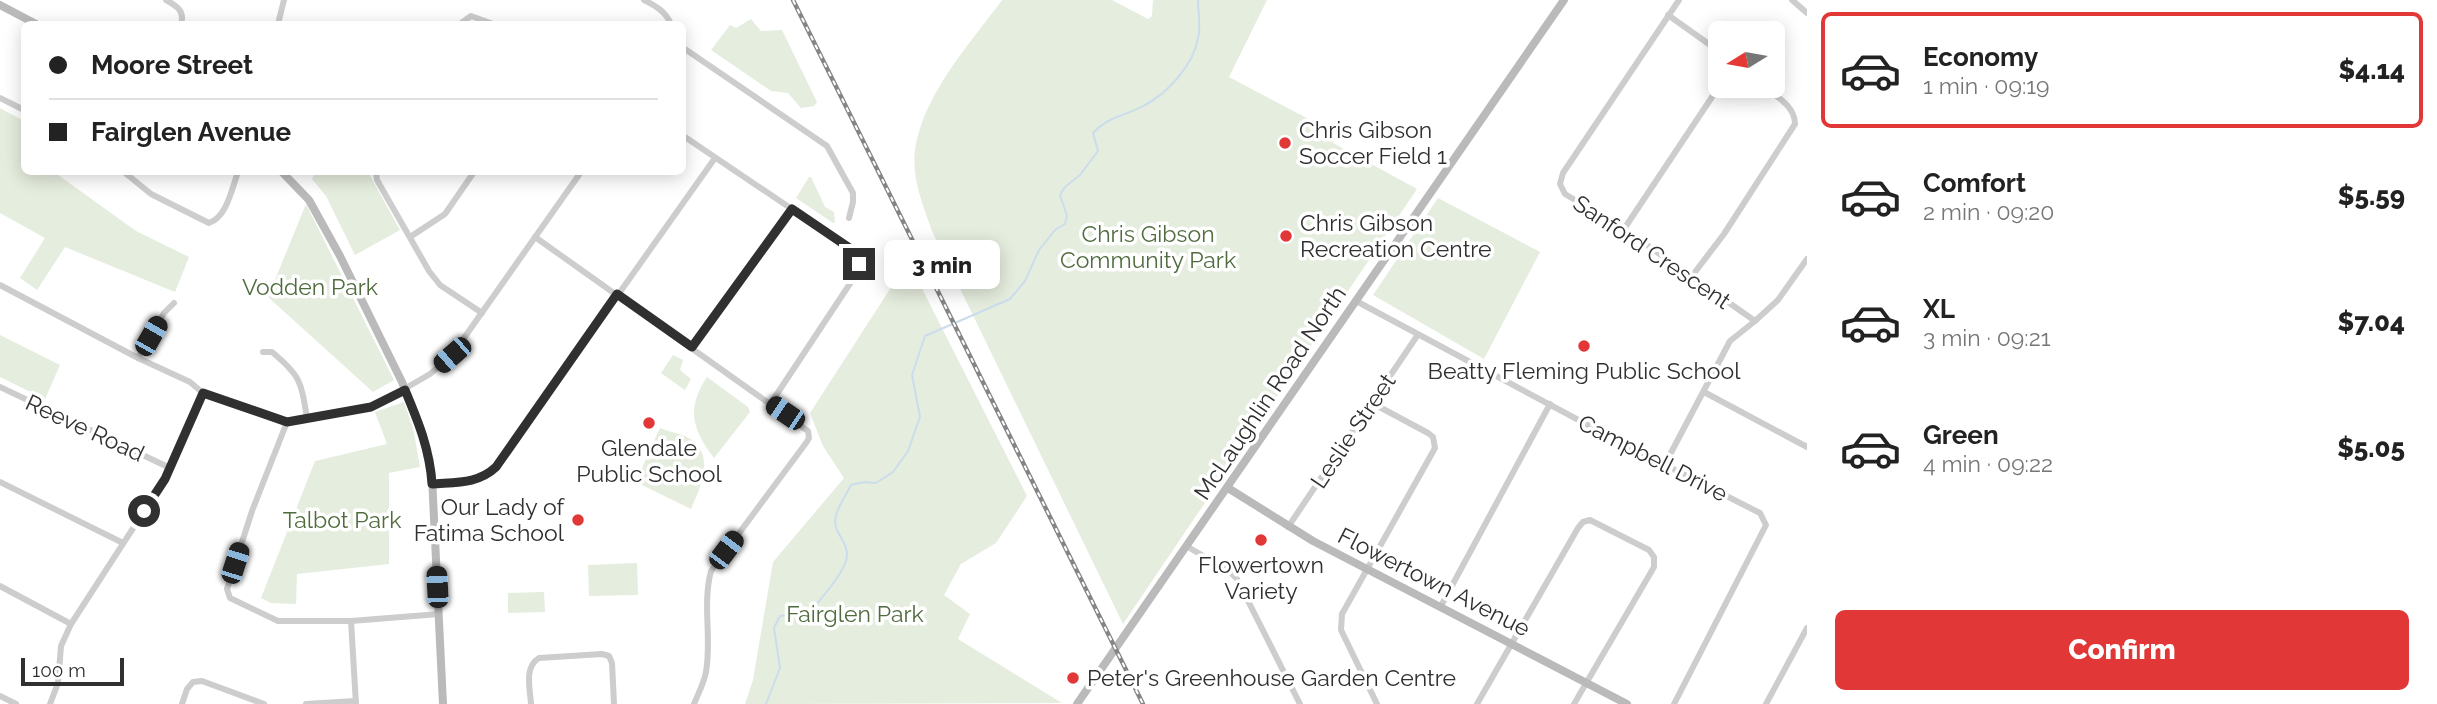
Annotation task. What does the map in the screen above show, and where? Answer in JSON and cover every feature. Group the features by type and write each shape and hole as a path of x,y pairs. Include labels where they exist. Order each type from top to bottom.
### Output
{"street":[{"path":"166,0 177,5 181,11 181,21"},
{"path":"279,21 284,0"},
{"path":"644,0 659,8 669,21"},
{"name":"Sanford Crescent","path":"1679,0 1563,173 1560,184 1565,194 1624,229 1755,321"},
{"name":"McLaughlin Road North","path":"1077,704 1188,547 1562,1"},
{"path":"1797,2 1807,13"},
{"path":"0,5 30,21"},
{"path":"1668,15 1708,43"},
{"path":"464,21 471,16 485,21"},
{"path":"686,50 827,146 853,194 849,218"},
{"path":"0,98 21,108"},
{"path":"1624,229 1711,98"},
{"path":"1692,276 1724,234 1795,124 1791,108 1778,98"},
{"path":"686,138 851,249 859,264 857,273 771,403"},
{"path":"432,484 474,481 486,477 496,467 715,158"},
{"path":"128,175 151,194 209,223 222,214 237,175"},
{"path":"285,175 314,208 340,256 405,390 429,455 443,704"},
{"path":"376,175 429,271 440,285 482,313"},
{"path":"410,237 444,214 472,175"},
{"path":"0,285 138,358 190,382 203,393 287,422 371,407 430,374 452,355 579,175"},
{"path":"692,347 792,209"},
{"path":"535,237 808,431 809,438 711,571 706,591 708,657 705,676 694,704"},
{"path":"1665,464 1730,341 1778,300 1805,268 1807,259"},
{"name":"Campbell Drive","path":"1356,301 1417,336 1760,513 1766,525 1674,704"},
{"path":"138,358 164,313 174,303"},
{"name":"Leslie Street","path":"1288,527 1417,336"},
{"path":"263,352 272,352 296,374 307,418"},
{"name":"Reeve Road","path":"0,387 170,468"},
{"path":"1704,392 1807,447"},
{"path":"50,704 58,683 61,646 71,624 165,479 203,393"},
{"path":"1372,403 1428,433 1433,437 1435,448 1342,614 1340,631 1377,704"},
{"path":"1440,606 1550,404"},
{"path":"287,422 252,511 227,589 230,598 278,621 351,621 439,614"},
{"path":"0,482 124,543"},
{"name":"Flowertown Avenue","path":"1228,488 1288,527 1627,704"},
{"path":"1478,704 1578,528 1583,522 1590,520 1649,550 1654,557 1654,567 1574,704"},
{"path":"1188,547 1229,571 1237,579 1300,704"},
{"path":"0,586 71,624"},
{"path":"306,704 356,703 351,621"},
{"path":"1766,704 1807,628"},
{"path":"531,704 529,668 532,662 539,658 602,654 609,656 612,663 614,704"},
{"path":"182,704 187,689 193,682 202,681 264,704"},
{"path":"0,696 16,704"}],"green space":[{"name":"Chris Gibson Community Park","path":"1002,0 1112,0 1148,19 1152,16 1153,0 1267,0 1229,77 1337,134 1333,143 1417,189 1123,624 932,231 916,179 915,155 919,131 929,107 956,61"},
{"path":"751,19 761,31 782,30 817,102 814,106 801,108 788,93 771,91 711,50 730,25 736,28"},
{"path":"0,108 21,119 21,175 58,175 136,231 189,257 175,292 65,247 37,290 20,278 45,238 0,213"},
{"path":"314,175 370,175 400,230 355,255 326,196 312,179"},
{"path":"809,177 825,207 834,212 835,222 796,198"},
{"path":"1438,198 1540,252 1484,359 1373,295"},
{"name":"Vodden Park","path":"306,204 394,380 373,392 268,297"},
{"name":"Fairglen Park","path":"908,261 1027,496 996,543 961,564 944,595 970,614 958,639 1062,703 745,704 753,680 773,562 844,478 823,446 810,413"},
{"path":"0,335 60,365 45,399 0,377"},
{"path":"673,355 683,360 680,370 691,379 685,390 661,373"},
{"path":"707,377 748,407 750,412 714,458 701,438 694,419 696,399"},
{"name":"Talbot Park","path":"404,402 413,428 420,467 389,473 389,564 297,574 296,604 271,603 261,598 315,461 387,444 375,412"},
{"path":"660,428 692,440 703,455 704,473 691,509 642,485 638,477"},
{"path":"637,563 638,595 589,596 588,565"},
{"path":"544,592 545,612 508,613 508,593"}],"waterway":[{"path":"766,704 780,668 774,628 780,616 808,613 832,586 846,561 846,548 835,525 835,519 851,485 876,483 893,472 908,451 920,417 912,375 925,336 1010,299 1025,281 1039,250 1055,230 1065,224 1067,216 1060,195 1098,151 1093,133 1111,120 1154,100 1186,67 1196,48 1199,33 1198,0"}],"railway":[{"path":"793,0 1143,704"}],"place":[{"name":"Chris Gibson Soccer Field 1","path":"1285,143"},
{"name":"Chris Gibson Recreation Centre","path":"1286,236"},
{"name":"Beatty Fleming Public School","path":"1584,346"},
{"name":"Glendale Public School","path":"649,423"},
{"name":"Our Lady of Fatima School","path":"578,520"},
{"name":"Flowertown Variety","path":"1261,540"},
{"name":"Peter's Greenhouse Garden Centre","path":"1073,678"}],"route":[{"path":"144,511 165,479 203,393 287,422 375,406 405,390 429,455 432,484 474,481 486,477 517,440 617,294 692,347 792,209 851,249 859,264"}]}
